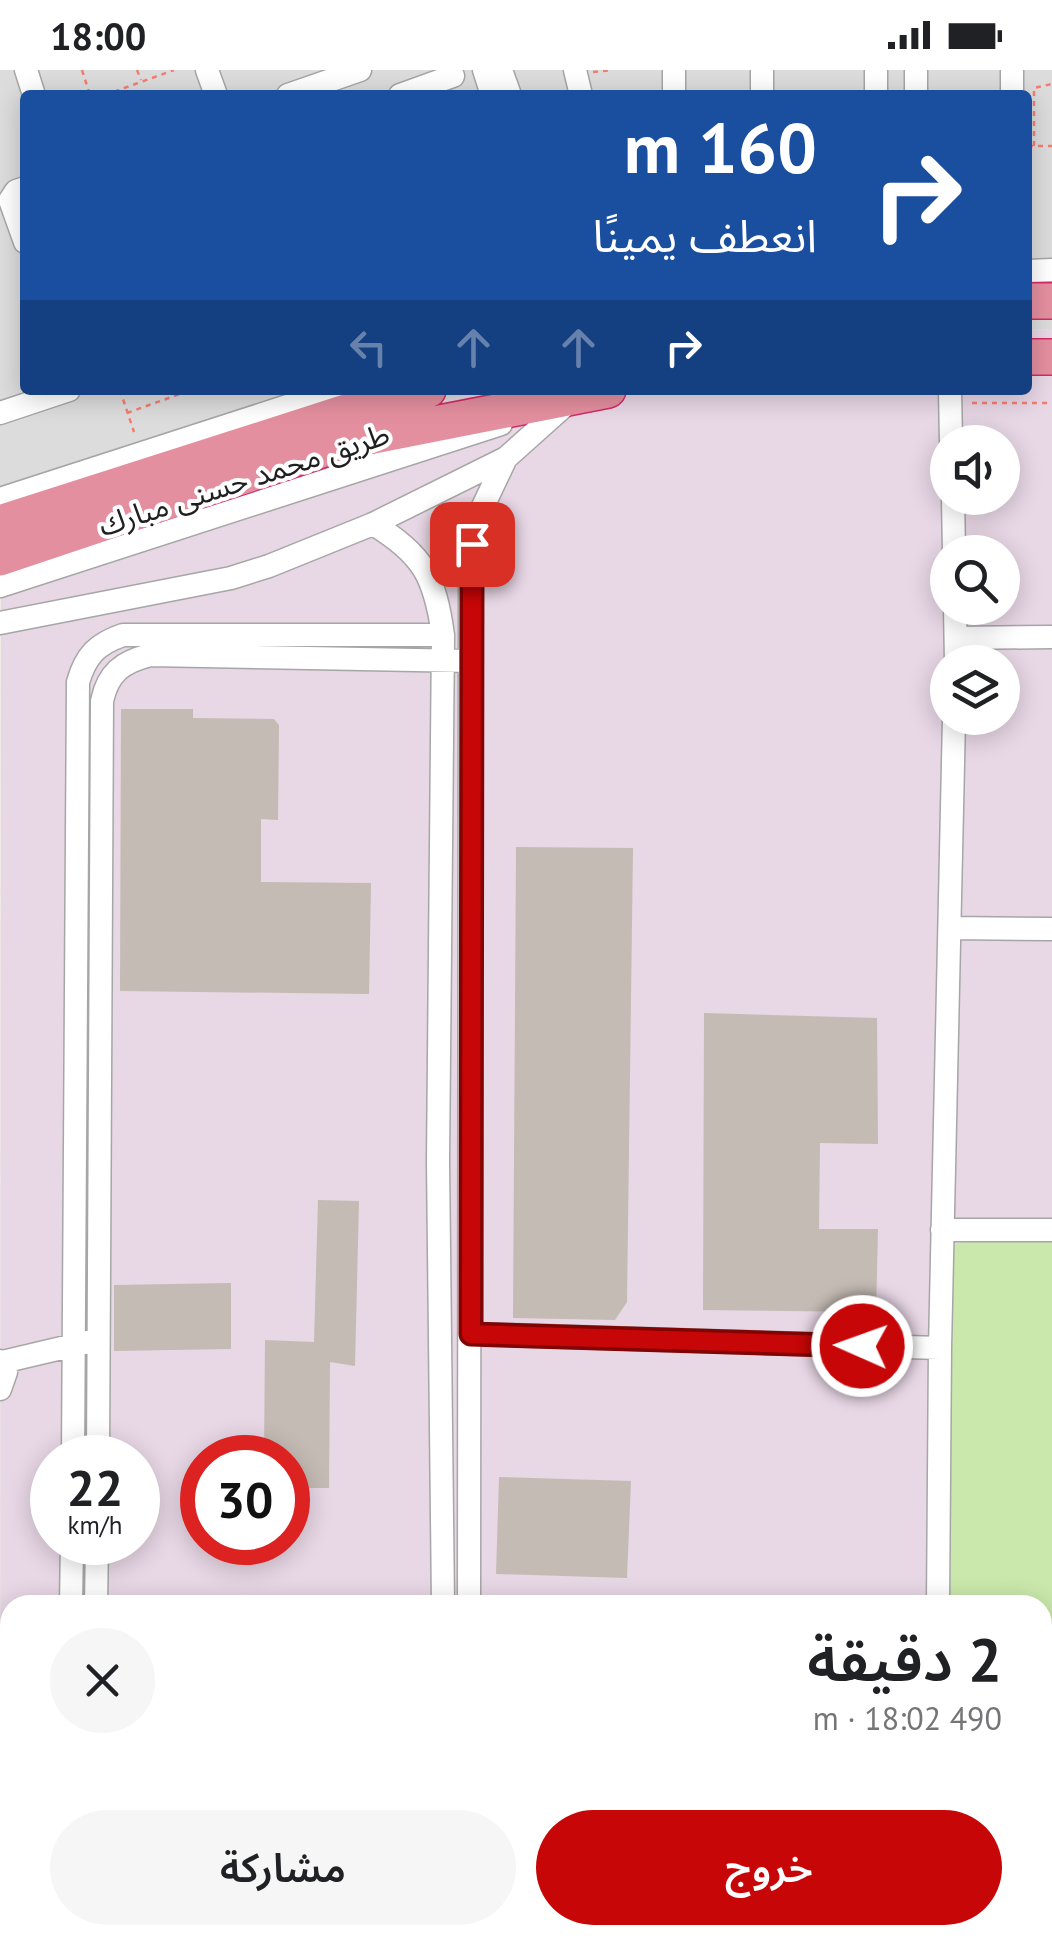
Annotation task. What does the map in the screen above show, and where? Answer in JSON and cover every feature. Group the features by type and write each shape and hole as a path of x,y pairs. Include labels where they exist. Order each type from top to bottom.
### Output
{"highway":[{"name":"طريق محمد حسنى مبارك","path":"0,558 237,465 343,413 410,395"},
{"name":"طريق محمد حسنى مبارك","path":"0,523 237,465 575,396"}],"street":[{"path":"414,90 453,76"},
{"path":"309,90 352,80"},
{"path":"20,190 10,200 20,228"},
{"path":"0,413 54,395"},
{"path":"0,499 321,395"},
{"path":"0,624 231,578 373,524 506,458 575,396"},
{"path":"0,586 463,438 575,396"},
{"path":"950,396 951,425"},
{"path":"469,1595 472,544 478,520 506,458"},
{"path":"373,524 403,542 423,565 439,606 442,635 438,1161 443,1595"},
{"path":"956,625 956,645"},
{"path":"73,1435 78,682 90,652 123,635 143,633 442,635"},
{"path":"956,638 1052,636"},
{"path":"98,1435 102,701 107,678 128,660 150,655 469,661"},
{"path":"938,1595 954,735"},
{"path":"950,928 1052,929"},
{"path":"439,988 470,987"},
{"path":"438,1161 471,1158"},
{"path":"942,1230 1052,1230"},
{"path":"471,1334 940,1348"},
{"path":"0,1389 6,1377 1,1361 100,1339"},
{"path":"440,1423 470,1423"},
{"path":"71,1595 72,1565"},
{"path":"96,1595 97,1565"}],"path":[{"path":"137,70 142,82"},
{"path":"119,90 174,70"},
{"path":"1052,84 1034,88 1034,146 1052,146"},
{"path":"122,395 141,453"},
{"path":"128,412 177,395"},
{"path":"950,396 1052,403"}],"shaded area":[{"path":"0,70 1052,70 1052,330 1032,329 1032,90 20,90 20,395 470,395 0,547"},
{"path":"1032,329 1052,330 1052,1595 0,1595 1,546 470,395 1032,395"}],"green space":[{"path":"963,1241 1052,1242 1052,1595 944,1595 951,1247"}],"building":[{"path":"121,709 193,709 193,718 274,719 279,725 278,820 261,819 261,882 371,883 369,994 120,991"},
{"path":"516,847 633,848 627,1302 615,1320 513,1318"},
{"path":"704,1013 877,1018 878,1144 820,1143 819,1229 878,1229 876,1312 703,1310"},
{"path":"318,1200 359,1201 355,1366 330,1362 329,1488 310,1488 310,1435 264,1435 265,1340 314,1342"},
{"path":"231,1283 231,1349 114,1351 114,1285"},
{"path":"499,1477 631,1481 627,1578 496,1574"}],"route":[{"path":"472,544 471,1334 862,1346"}]}
